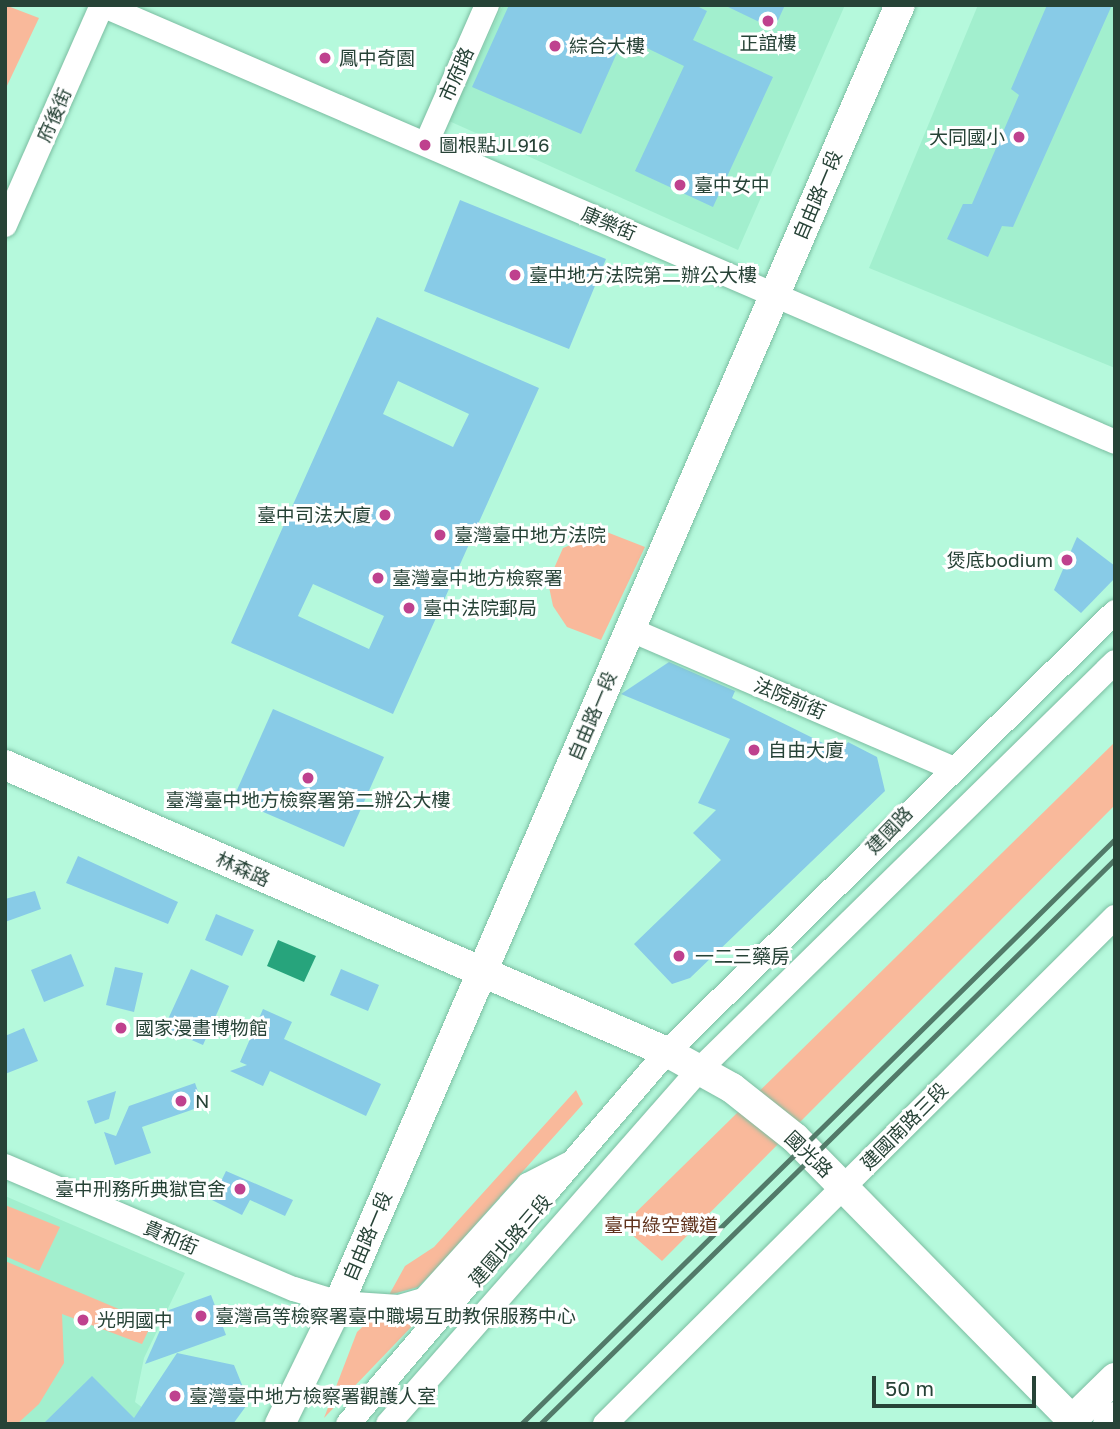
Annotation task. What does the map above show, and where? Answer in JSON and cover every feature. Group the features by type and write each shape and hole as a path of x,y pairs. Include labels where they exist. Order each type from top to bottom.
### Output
{"main road":[{"name":"自由路一段","path":"280,1424 339,1303 900,5"},
{"name":"林森路","path":"5,765 479,974"},
{"name":"國光路","path":"479,974 667,1052 700,1069 795,1138 1072,1423"},
{"path":"1072,1423 1115,1378"},
{"path":"1108,1424 1115,1417"}],"street":[{"name":"康樂街","path":"102,5 1115,442"},
{"name":"府後街","path":"5,225 102,5"},
{"name":"市府路","path":"426,144 487,5"},
{"name":"建國路","path":"667,1052 950,767 1115,612"},
{"name":"法院前街","path":"629,629 950,767"},
{"name":"建國路","path":"700,1069 1115,662"},
{"name":"建國南路三段","path":"605,1424 1113,923"},
{"name":"建國北路三段","path":"348,1424 582,1158 667,1052"},
{"name":"建國北路三段","path":"388,1424 700,1069"},
{"name":"貴和街","path":"5,1166 339,1303 399,1307 424,1300 528,1185 582,1158"}],"shaded area":[{"name":"臺中女中","path":"503,5 845,5 738,250 449,121"},
{"name":"大同國小","path":"978,5 1115,5 1115,368 869,268"},
{"path":"278,940 316,956 304,982 267,966"},
{"name":"光明國中","path":"5,1196 185,1273 144,1358 135,1402 164,1424 5,1424"}],"green space":[{"path":"5,5 39,18 5,90"},
{"path":"604,531 645,547 601,640 567,627 553,606 548,582 563,548"},
{"name":"臺中綠空鐵道","path":"1115,742 1115,805 662,1261 622,1226"},
{"path":"576,1090 583,1104 434,1271 418,1287 389,1295 405,1266 434,1247"},
{"path":"5,1205 60,1227 39,1271 5,1256"},
{"path":"5,1261 152,1323 142,1344 62,1314 64,1363 39,1404 17,1424 5,1424"},
{"path":"373,1317 418,1320 324,1418 357,1332"}],"building":[{"path":"509,5 695,5 707,11 693,40 773,77 713,207 635,171 684,66 624,37 581,134 472,87"},
{"name":"正誼樓","path":"724,5 785,5 774,29"},
{"path":"1047,5 1112,5 1013,227 1002,226 988,257 947,239 963,204 972,204 1019,95 1011,89"},
{"name":"臺中地方法院第二辦公大樓","path":"460,200 606,259 569,349 424,291"},
{"name":"臺中司法大廈","path":"377,317 539,388 393,714 231,643","holes":["398,381 469,414 453,447 383,414","313,584 384,616 369,649 298,616"]},
{"path":"1077,537 1115,566 1115,578 1081,613 1054,590"},
{"path":"669,662 735,691 732,698 841,752 848,742 877,757 885,791 690,978 672,984 634,944 721,860 693,833 716,810 698,803 730,739 621,694"},
{"name":"臺灣臺中地方檢察署第二辦公大樓","path":"273,709 384,757 344,847 233,799"},
{"path":"78,856 178,902 168,924 66,883"},
{"path":"35,891 41,909 5,922 5,899"},
{"path":"216,914 254,930 242,956 205,940"},
{"path":"71,954 84,986 44,1002 31,970"},
{"path":"115,967 143,973 134,1012 106,1005"},
{"path":"191,969 229,986 203,1045 164,1028"},
{"path":"341,969 379,985 368,1011 330,995"},
{"path":"263,1009 292,1022 284,1039 381,1084 366,1116 270,1071 263,1086 230,1071 247,1065 240,1062"},
{"path":"24,1028 38,1061 5,1074 5,1036"},
{"path":"195,1083 203,1106 142,1127 151,1153 115,1165 104,1132 116,1136 129,1106"},
{"path":"116,1091 109,1119 95,1124 87,1101"},
{"name":"臺中刑務所典獄官舍","path":"226,1171 293,1200 285,1216 250,1200 242,1215 212,1200"},
{"path":"211,1295 226,1335 145,1364 169,1310"},
{"path":"177,1353 234,1365 249,1402 233,1424 43,1424 92,1376 134,1418"}],"railway":[{"path":"521,1424 1115,839"},
{"path":"540,1424 1115,859"}],"place":[{"name":"正誼樓","path":"768,21"},
{"name":"綜合大樓","path":"555,46"},
{"name":"鳳中奇園","path":"325,58"},
{"name":"大同國小","path":"1019,137"},
{"name":"圖根點JL916","path":"425,145"},
{"name":"臺中女中","path":"680,185"},
{"name":"臺中地方法院第二辦公大樓","path":"515,275"},
{"name":"臺中司法大廈","path":"385,515"},
{"name":"臺灣臺中地方法院","path":"440,535"},
{"name":"煲底bodium","path":"1067,560"},
{"name":"臺灣臺中地方檢察署","path":"378,578"},
{"name":"臺中法院郵局","path":"409,608"},
{"name":"自由大廈","path":"754,750"},
{"name":"臺灣臺中地方檢察署第二辦公大樓","path":"308,778"},
{"name":"一二三藥房","path":"679,956"},
{"name":"國家漫畫博物館","path":"121,1028"},
{"name":"N","path":"181,1101"},
{"name":"臺中刑務所典獄官舍","path":"240,1189"},
{"name":"臺灣高等檢察署臺中職場互助教保服務中心","path":"201,1316"},
{"name":"光明國中","path":"83,1320"},
{"name":"臺灣臺中地方檢察署觀護人室","path":"175,1396"}]}
